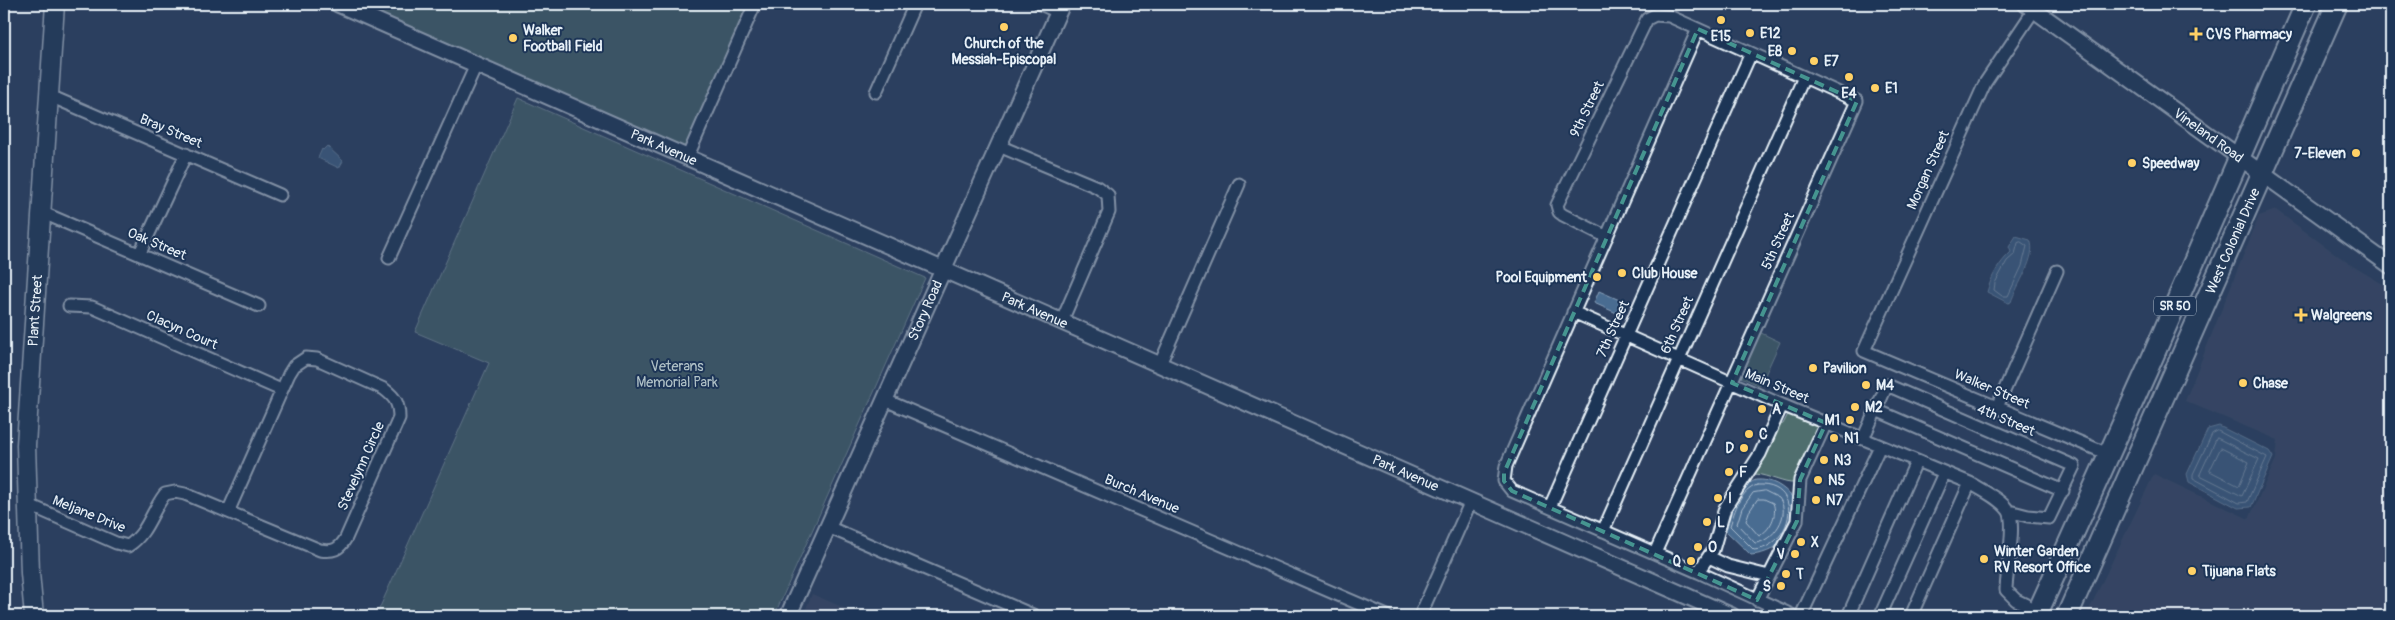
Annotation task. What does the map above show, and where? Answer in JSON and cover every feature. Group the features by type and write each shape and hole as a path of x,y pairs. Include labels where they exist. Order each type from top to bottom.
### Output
{"highway":[{"name":"West Colonial Drive","path":"2038,613 2147,370 2306,4"},
{"name":"West Colonial Drive","path":"2067,616 2337,4"},
{"path":"2129,477 2122,450 2147,370"},
{"path":"2093,555 2094,537 2116,476 2108,454"}],"main road":[{"name":"Plant Street","path":"34,616 27,504 26,445 55,4"}],"street":[{"name":"Park Avenue","path":"338,4 1732,616"},
{"path":"687,158 755,4"},
{"path":"876,92 915,4"},
{"path":"1040,4 1060,8"},
{"name":"Vineland Road","path":"2030,7 2391,266"},
{"name":"Morgan Street","path":"1864,351 1985,83 2030,7"},
{"name":"Story Road","path":"788,616 1060,8"},
{"name":"9th Street","path":"1607,237 1563,215 1559,212 1558,205 1647,19 1655,15 1669,16 1698,29"},
{"path":"1698,29 1504,473 1504,481 1512,490 1794,616"},
{"name":"5th Street","path":"1655,553 1857,101 1698,29"},
{"name":"7th Street","path":"1550,507 1751,53"},
{"path":"389,258 476,65"},
{"name":"6th Street","path":"1602,531 1804,77"},
{"name":"Bray Street","path":"50,96 280,195"},
{"path":"999,146 1097,187 1108,195 1109,212 1061,323"},
{"path":"140,253 186,154"},
{"path":"1160,364 1239,184"},
{"name":"Oak Street","path":"41,212 140,253 259,306"},
{"path":"1997,407 2057,271"},
{"name":"Clacyn Court","path":"69,306 92,307 281,390"},
{"name":"Main Street","path":"1574,312 1732,383 1916,462 1970,483 1996,498 2009,510"},
{"name":"Walker Street","path":"1864,351 2108,454"},
{"name":"Stevelynn Circle","path":"306,358 317,359 394,396 399,406 399,418 340,547 332,551 320,550 228,512 281,390 294,366 306,358"},
{"name":"4th Street","path":"1863,439 1887,385 2074,466 2049,518 2028,516 2009,510"},
{"name":"Burch Avenue","path":"885,400 1387,616"},
{"path":"1698,572 1709,557 1725,508 1760,454 1782,404"},
{"path":"1876,410 2063,491"},
{"path":"1757,600 1797,520 1800,480 1826,423"},
{"path":"1801,616 1880,446"},
{"path":"1848,616 1916,462"},
{"path":"1880,616 1944,473"},
{"path":"1911,616 1970,483"},
{"name":"Meljane Drive","path":"27,504 116,543 128,546 139,539 145,531 165,494 175,492 185,494 228,512"},
{"path":"1420,616 1471,501"},
{"path":"2009,510 2013,522 2006,590 2016,600 2038,613"},
{"path":"828,527 1035,616"},
{"path":"1709,557 1728,566 1769,576"}],"highlighted area":[{"path":"1698,29 1857,101 1732,383 1826,423 1800,480 1797,521 1757,600 1512,491 1504,481 1504,473"}],"shaded area":[{"path":"2276,210 2351,265 2391,289 2391,616 2086,616 2154,474 2249,519 2276,459 2278,440 2185,401 2259,216"},
{"path":"812,594 863,616 803,616"}],"green space":[{"path":"356,4 748,4 684,149"},
{"name":"Veterans Memorial Park","path":"518,98 925,278 774,616 376,616 489,363 415,332"},
{"path":"1759,332 1780,342 1760,386 1739,376"},
{"path":"1788,414 1821,428 1794,483 1755,474 1777,425 1783,424"}],"water":[{"path":"327,146 343,161 339,168 318,158 322,149"},
{"path":"2016,236 2030,240 2032,247 2029,262 2011,302 2008,303 1987,292 1996,270 2011,252 2009,247"},
{"path":"1599,291 1624,302 1619,314 1594,303"},
{"path":"2219,426 2269,451 2273,457 2251,507 2238,508 2189,482 2187,474 2208,429"},
{"path":"1756,480 1777,484 1793,498 1791,519 1779,544 1763,553 1751,555 1724,529 1731,507 1739,493 1749,483"}],"place":[{"name":"E15","path":"1721,20"},
{"name":"Church of the Messiah-Episcopal","path":"1004,27"},
{"name":"E12","path":"1750,33"},
{"name":"CVS Pharmacy","path":"2196,34"},
{"name":"Walker Football Field","path":"513,38"},
{"name":"E8","path":"1792,51"},
{"name":"E7","path":"1814,61"},
{"name":"E4","path":"1849,77"},
{"name":"E1","path":"1875,88"},
{"name":"7-Eleven","path":"2356,153"},
{"name":"Speedway","path":"2132,163"},
{"name":"Club House","path":"1622,273"},
{"name":"Pool Equipment","path":"1597,277"},
{"name":"Walgreens","path":"2301,315"},
{"name":"Pavilion","path":"1813,368"},
{"name":"Chase","path":"2243,383"},
{"name":"M4","path":"1866,385"},
{"name":"M2","path":"1855,407"},
{"name":"A","path":"1762,409"},
{"name":"M1","path":"1850,420"},
{"name":"C","path":"1749,434"},
{"name":"N1","path":"1834,438"},
{"name":"D","path":"1744,448"},
{"name":"N3","path":"1824,460"},
{"name":"F","path":"1729,472"},
{"name":"N5","path":"1818,480"},
{"name":"I","path":"1718,498"},
{"name":"N7","path":"1816,500"},
{"name":"L","path":"1707,522"},
{"name":"X","path":"1801,542"},
{"name":"O","path":"1698,547"},
{"name":"V","path":"1795,554"},
{"name":"Winter Garden RV Resort Office","path":"1984,559"},
{"name":"Q","path":"1691,561"},
{"name":"Tijuana Flats","path":"2192,571"},
{"name":"T","path":"1786,574"},
{"name":"S","path":"1781,586"}]}
